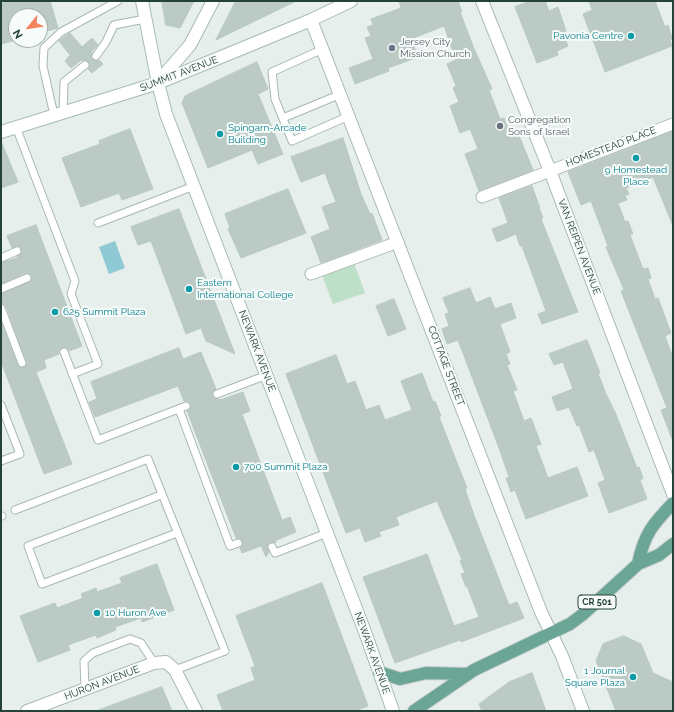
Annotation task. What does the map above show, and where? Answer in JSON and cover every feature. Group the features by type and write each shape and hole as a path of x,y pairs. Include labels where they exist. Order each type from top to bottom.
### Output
{"main road":[{"path":"638,564 644,539 651,526 673,503"},
{"name":"CR 501","path":"414,711 468,674 570,624 638,564 659,555 673,544"},
{"path":"379,672 400,679 426,673 468,674"}],"street":[{"name":"NEWARK AVENUE","path":"142,1 158,83 166,114 267,375 393,711"},
{"path":"158,83 190,45 213,1"},
{"name":"SUMMIT AVENUE","path":"1,132 158,83 312,20 351,1"},
{"name":"VAN REIPEN AVENUE","path":"482,1 550,170 673,494"},
{"name":"COTTAGE STREET","path":"312,20 541,612 551,632 583,711"},
{"name":"HOMESTEAD PLACE","path":"482,197 673,124"},
{"path":"311,274 398,242"},
{"path":"154,663 166,662 175,670 196,711"},
{"name":"HURON AVENUE","path":"28,711 154,663"}],"lane":[{"path":"58,114 42,66 44,48 61,32 118,1"},
{"path":"96,56 106,42 114,25 145,19"},
{"path":"323,48 272,72 275,98 292,141 349,116"},
{"path":"58,114 64,82 86,65"},
{"path":"283,118 341,94"},
{"path":"16,127 75,281 71,294 98,364 72,374"},
{"path":"98,223 194,186"},
{"path":"1,258 17,252"},
{"path":"1,289 28,278"},
{"path":"1,308 22,363"},
{"path":"64,352 98,440 182,407 230,546 238,543"},
{"path":"217,394 267,375"},
{"path":"1,405 20,454 1,461"},
{"path":"15,510 148,459 225,651 175,670"},
{"path":"162,495 28,546 42,584 177,533"},
{"path":"272,547 274,553 327,533"},
{"path":"85,689 84,661 93,653 130,639 141,643 154,663"}],"green space":[{"path":"354,263 365,293 333,304 322,275"}],"water":[{"path":"115,241 125,268 109,274 99,247"}],"building":[{"path":"10,1 50,1 58,28 48,31 48,8 8,8 8,42 1,44 1,4"},
{"path":"162,1 194,1 180,28 166,25"},
{"path":"236,1 296,1 216,40"},
{"path":"399,1 458,1 462,12 460,12 473,46 492,89 489,90 500,119 504,118 511,136 518,133 533,170 479,191 465,154 478,149 470,129 460,133 450,106 459,102 453,88 456,86 447,64 456,60 444,26 411,39 418,57 388,68 389,71 355,84 349,68 373,59 365,38 371,36 367,27 373,25 371,19 401,8"},
{"path":"531,1 545,1 549,11 558,7 566,31 564,32 566,36 564,36 568,46 557,51 558,55 537,63 515,7"},
{"name":"Pavonia Centre","path":"589,1 655,1 665,27 668,25 673,39 670,40 672,46 605,72 583,14 592,10"},
{"path":"70,33 82,47 92,38 98,45 92,51 91,58 95,61 99,60 103,64 92,73 88,69 90,65 87,61 81,60 71,68 65,61 70,55 59,41"},
{"path":"257,62 268,89 258,94 283,154 258,164 252,150 208,168 182,103 185,96"},
{"path":"130,129 153,189 122,200 119,193 81,207 62,158 100,144 99,141"},
{"path":"673,131 673,226 653,177 626,188 629,194 625,196 627,200 618,203 625,222 628,221 633,234 630,235 643,269 648,268 651,278 648,279 655,299 658,298 671,333 665,336 673,358 672,439 661,410 667,408 621,291 624,290 606,247 608,246 591,201 581,205 568,172"},
{"path":"343,138 361,194 370,214 372,213 382,240 321,263 311,237 330,229 322,207 336,202 325,173 301,182 291,157"},
{"path":"1,141 18,182 1,188"},
{"path":"532,186 543,218 541,219 578,312 542,324 538,314 546,311 522,246 520,246 516,234 497,242 492,229 508,223 499,198"},
{"path":"288,189 306,233 241,258 228,229 230,228 225,214"},
{"name":"Eastern International College","path":"179,209 235,354 206,341 201,328 186,334 151,241 138,245 131,227"},
{"path":"36,225 82,346 69,351 67,348 62,348 59,351 59,354 44,360 46,368 36,372 72,464 44,474 1,361 1,322 18,365 22,368 27,364 6,306 1,303 1,294 29,282 32,276 25,273 1,284 1,263 16,258 22,252 20,247 12,248 7,236"},
{"path":"470,288 476,303 490,297 495,309 511,303 516,318 500,324 510,352 506,354 510,364 507,365 517,390 513,391 524,421 531,418 541,444 536,446 548,478 577,467 588,496 526,519 515,490 511,492 506,478 509,477 499,448 458,340 447,344 442,329 449,326 445,314 449,313 443,298"},
{"path":"394,299 406,329 388,336 376,306"},
{"path":"587,340 600,373 598,373 606,394 615,412 637,468 639,467 643,478 640,480 647,499 609,513 598,483 605,480 594,450 589,452 579,425 577,426 569,407 557,411 552,397 573,389 563,362 554,365 549,354"},
{"name":"700 Summit Plaza","path":"179,348 183,359 201,352 216,389 212,394 214,398 220,400 243,392 250,411 242,414 282,520 290,517 296,532 277,540 275,543 269,543 267,547 269,552 266,557 261,546 242,553 240,548 243,544 242,541 236,538 187,411 190,409 191,405 189,402 184,401 178,386 95,417 89,402 97,399 91,382"},
{"path":"336,355 347,384 355,381 366,410 379,405 385,420 412,410 401,381 422,373 433,402 435,401 441,416 439,417 467,488 465,489 475,518 509,605 517,602 524,618 461,642 460,640 395,663 363,577 427,554 454,626 479,617 461,574 465,573 460,561 462,560 437,501 396,517 399,525 379,532 381,536 365,542 360,528 346,533 286,374"},
{"name":"10 Huron Ave","path":"157,564 174,610 142,622 141,618 115,627 116,630 97,638 96,635 68,645 70,650 38,662 20,616 55,603 57,608 83,598 81,594 96,588 97,592 122,583 120,578"},
{"path":"322,583 368,706 355,711 223,711 217,695 255,680 251,668 255,666 236,616"},
{"name":"1 Journal Square Plaza","path":"624,636 641,644 653,673 673,682 673,711 616,711 596,661 603,644"},
{"path":"532,673 546,711 482,711 479,704 509,682"},
{"path":"162,687 172,711 99,710"}],"place":[{"name":"Pavonia Centre","path":"631,36"},
{"name":"Jersey City Mission Church","path":"392,48"},
{"name":"Congregation Sons of Israel","path":"500,126"},
{"name":"Spingarn-Arcade Building","path":"220,134"},
{"name":"9 Homestead Place","path":"636,158"},
{"name":"Eastern International College","path":"189,289"},
{"name":"625 Summit Plaza","path":"55,312"},
{"name":"700 Summit Plaza","path":"236,467"},
{"name":"10 Huron Ave","path":"97,613"},
{"name":"1 Journal Square Plaza","path":"633,677"}]}
